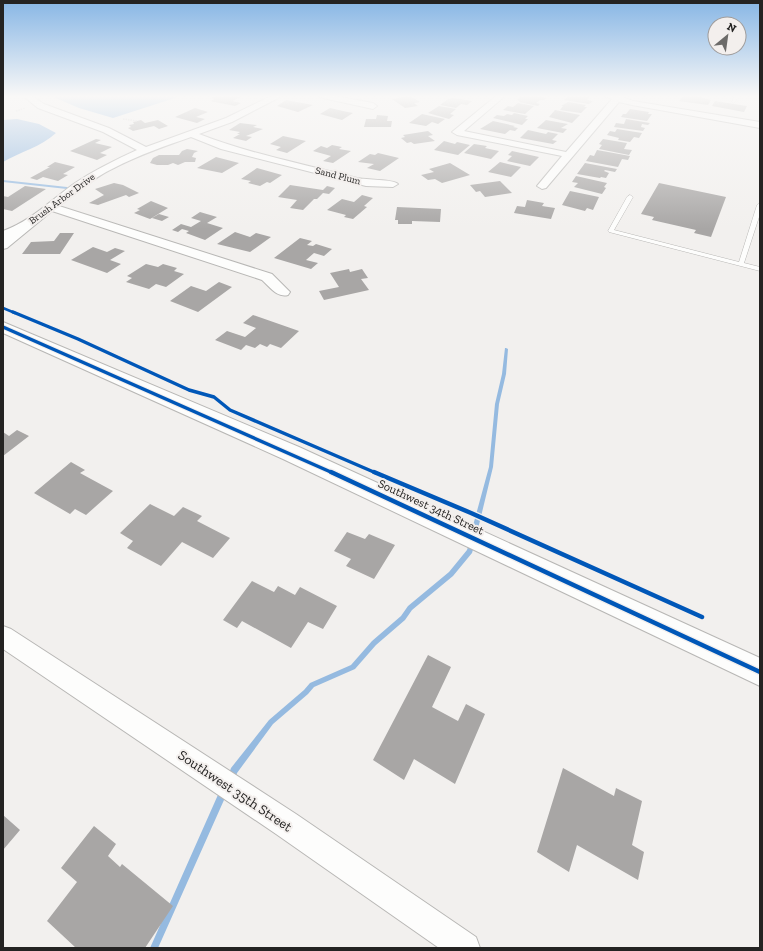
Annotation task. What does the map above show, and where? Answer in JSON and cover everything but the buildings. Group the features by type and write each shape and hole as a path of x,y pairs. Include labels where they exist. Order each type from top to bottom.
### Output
{"street":[{"path":"126,140 145,150"},
{"name":"Brush Arbor Drive","path":"3,245 23,228 94,175 145,150 173,140"},
{"name":"Sand Plum","path":"208,140 224,147 366,183 394,184"},
{"path":"498,140 569,155"},
{"path":"542,186 581,140"},
{"path":"50,208 267,277 283,292"},
{"name":"Brush Arbor Drive","path":"3,236 23,228"},
{"name":"Southwest 34th Street","path":"3,327 291,453 760,672"},
{"name":"Southwest 35th Street","path":"3,636 286,824 465,948"}],"lane":[{"path":"630,197 611,231 760,269"},
{"path":"741,264 760,204"},
{"path":"751,231 760,233"}],"water":[{"path":"3,140 46,140 37,146 3,162"}],"waterway":[{"path":"3,181 67,188"},
{"path":"474,533 491,467 497,404 504,374 506,349"},
{"path":"231,779 234,771 271,722 312,685 353,667 374,643 403,618 410,608 451,574 470,551 472,543"},
{"path":"154,948 224,791"}],"cycle path":[{"path":"3,308 78,339 189,390 214,397 230,410 471,513 702,617"},
{"path":"3,327 291,453 760,672"}]}
